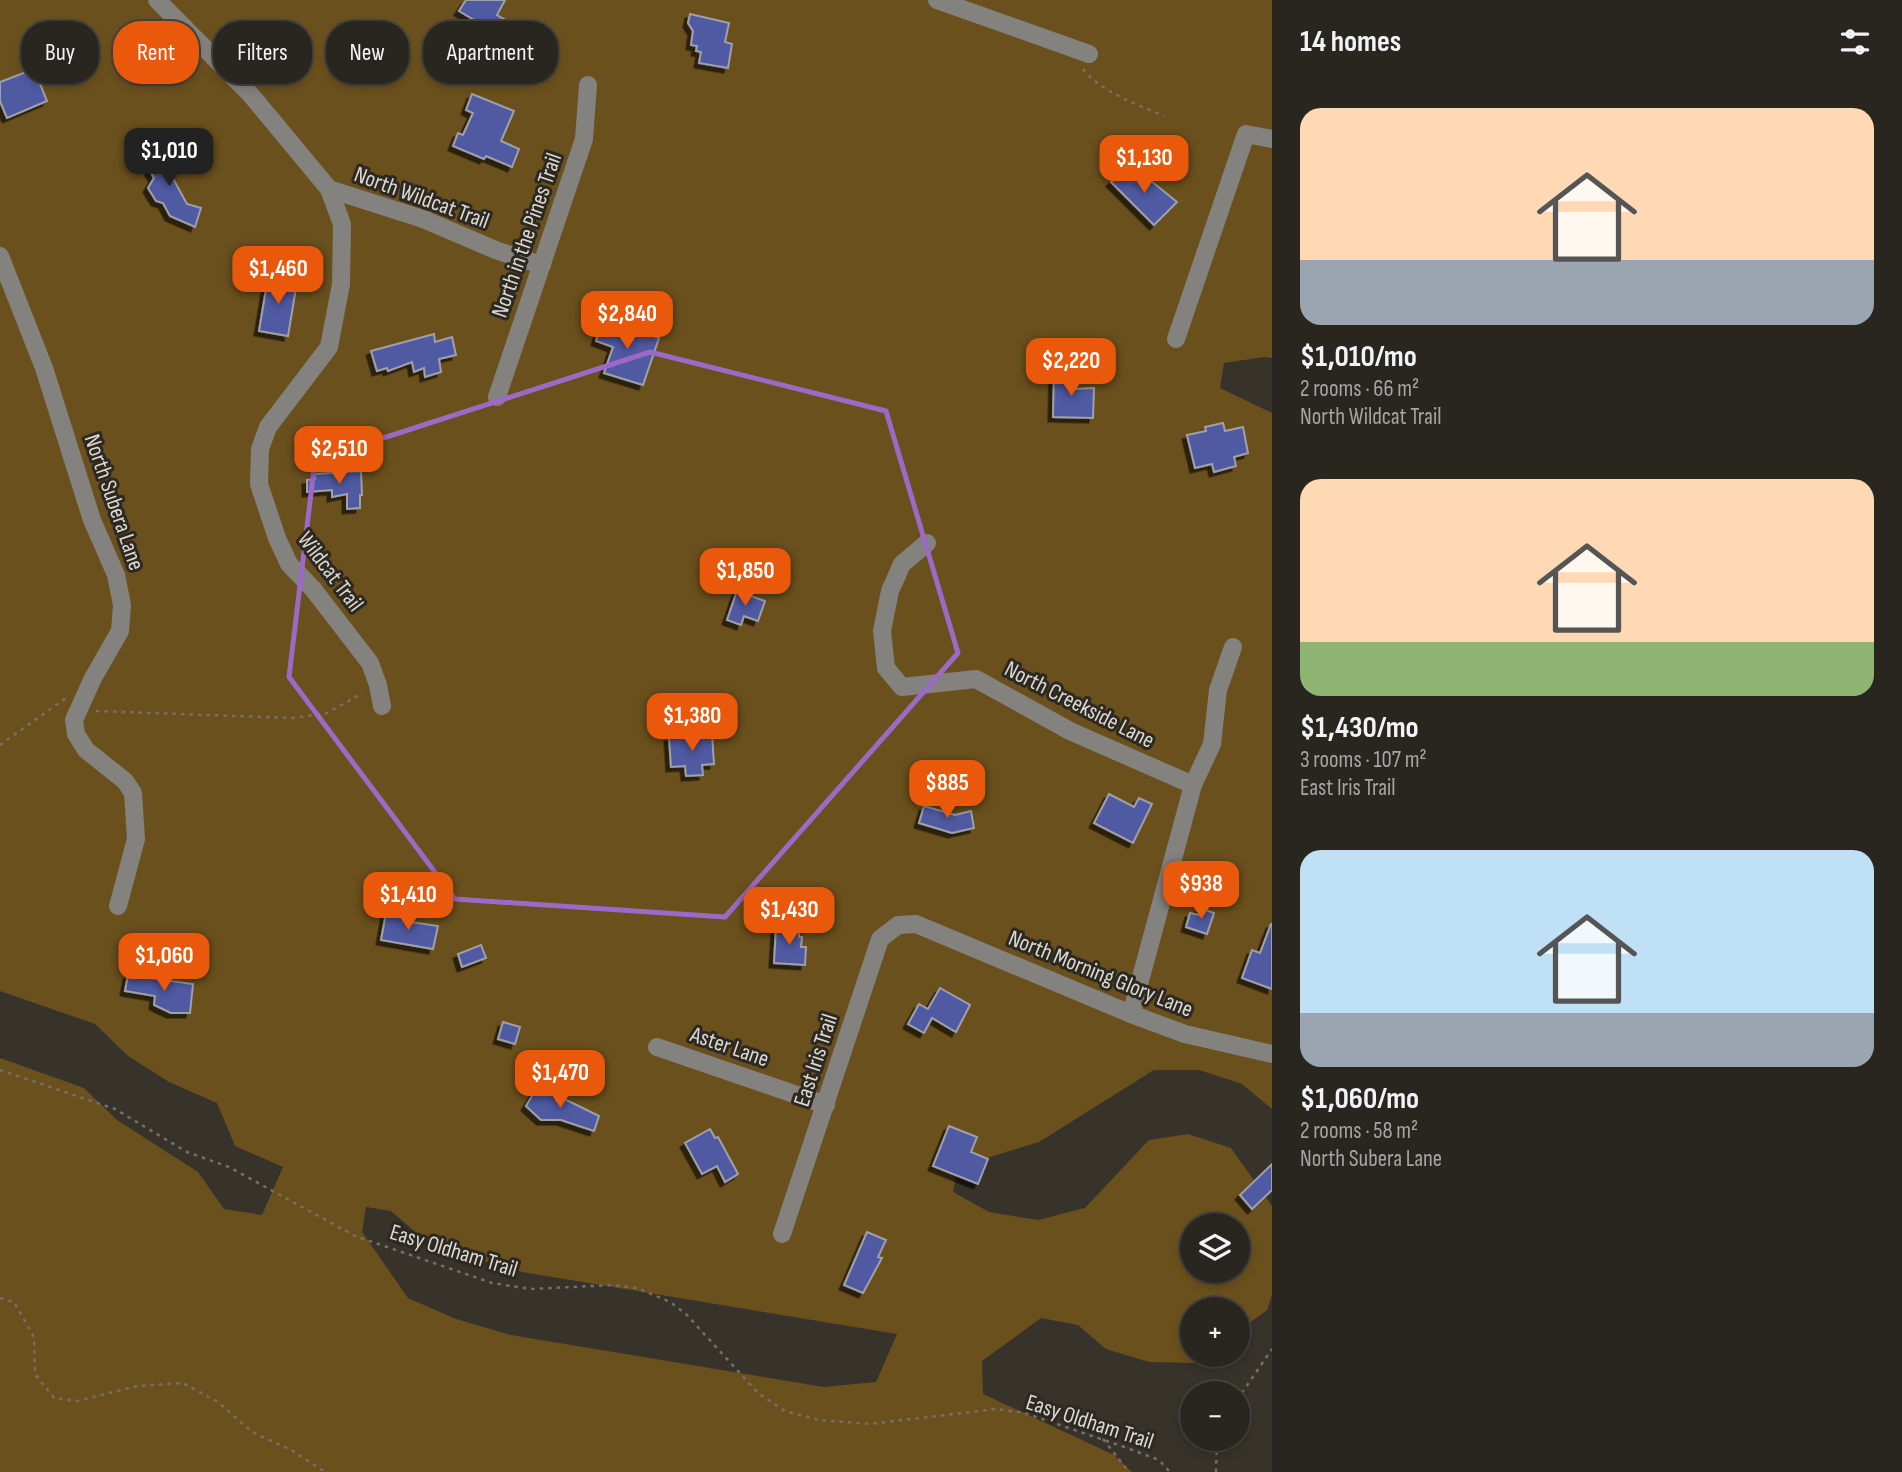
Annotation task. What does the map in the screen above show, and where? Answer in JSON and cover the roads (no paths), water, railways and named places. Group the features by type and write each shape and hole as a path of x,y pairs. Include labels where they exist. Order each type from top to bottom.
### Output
{"street":[{"name":"North Wildcat Trail","path":"157,0 251,95 329,189 423,219 498,251 542,265"},
{"path":"937,0 1089,54"},
{"name":"North in the Pines Trail","path":"497,397 583,139 587,85"},
{"path":"1176,339 1246,134 1272,139"},
{"name":"Wildcat Trail","path":"329,189 342,223 341,284 329,347 268,427 260,449 260,484 276,538 289,564 313,589 370,663 379,685 382,706"},
{"name":"North Subera Lane","path":"0,256 44,368 92,520 116,575 122,605 120,631 75,702 74,720 76,734 86,750 125,781 133,793 136,839 118,906"},
{"name":"North Creekside Lane","path":"927,543 902,564 890,591 882,631 886,668 902,687 976,679 1070,731 1193,785"},
{"path":"1131,1014 1193,785 1212,744 1218,690 1233,647"},
{"name":"North Morning Glory Lane","path":"916,924 1185,1034 1272,1054"},
{"name":"East Iris Trail","path":"782,1234 880,939 898,925 916,924"},
{"name":"Aster Lane","path":"657,1046 827,1105"}]}
